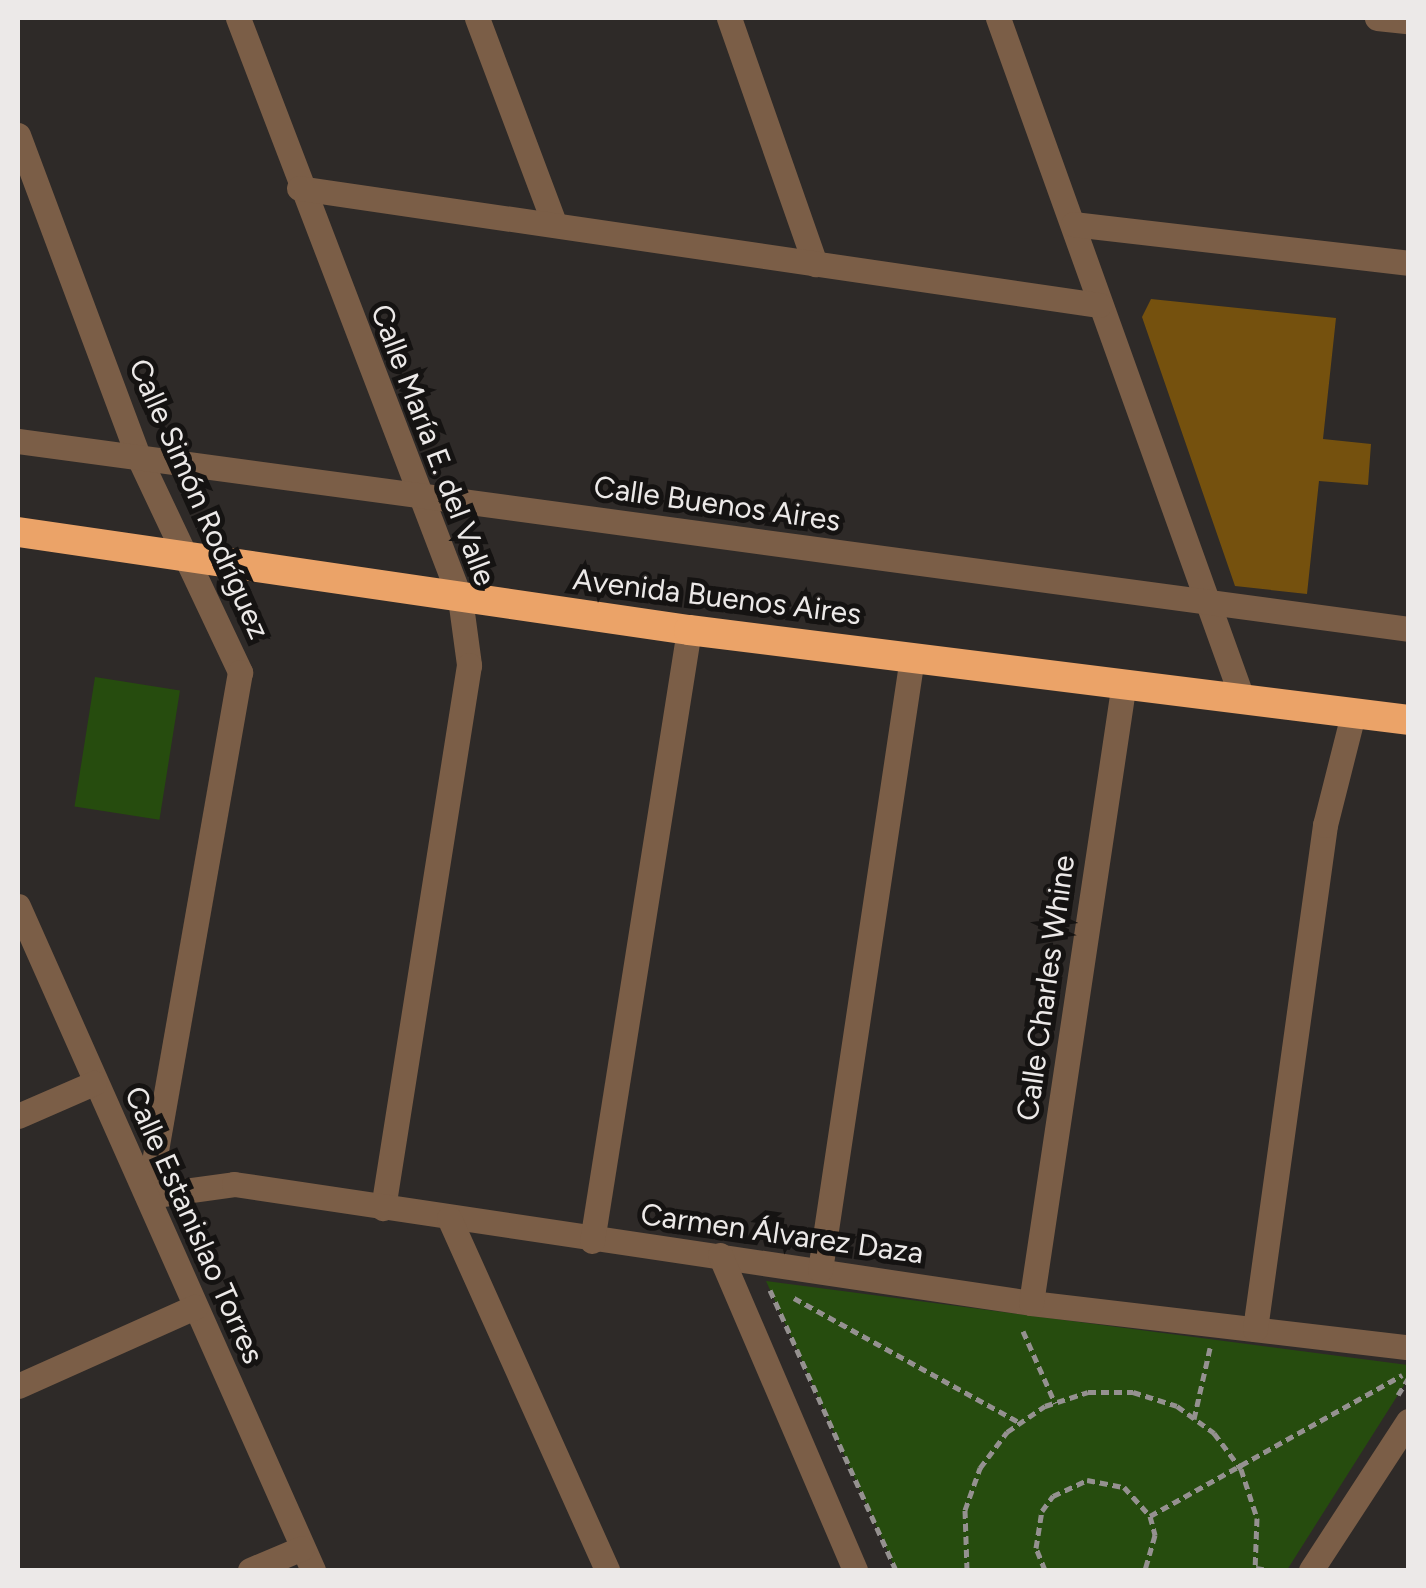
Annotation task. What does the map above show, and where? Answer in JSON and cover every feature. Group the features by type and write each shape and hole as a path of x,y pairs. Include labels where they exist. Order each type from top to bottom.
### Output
{"highway":[{"name":"Avenida Buenos Aires","path":"18,532 689,630 1408,720"}],"street":[{"name":"Calle María E. del Valle","path":"238,18 298,188 460,598 468,666 383,1208"},
{"path":"477,18 554,223"},
{"path":"729,18 814,264"},
{"path":"998,18 1242,698"},
{"path":"1377,18 1408,21"},
{"name":"Calle Simón Rodríguez","path":"18,135 139,458 240,672 148,1196"},
{"path":"298,188 1100,305"},
{"path":"1073,224 1408,263"},
{"name":"Calle Buenos Aires","path":"18,442 1206,604 1408,628"},
{"path":"592,1241 689,630"},
{"path":"820,1270 912,657"},
{"name":"Calle Charles Whine","path":"1024,1309 1124,682"},
{"path":"1255,1329 1325,826 1353,714"},
{"name":"Calle Estanislao Torres","path":"18,906 308,1559"},
{"path":"18,1116 94,1082"},
{"name":"Carmen Álvarez Daza","path":"148,1196 234,1184 592,1241 820,1270 1024,1309 1408,1347"},
{"path":"449,1218 607,1570"},
{"path":"720,1255 855,1570"},
{"path":"18,1386 196,1307"},
{"path":"1311,1570 1408,1421"},
{"path":"250,1570 308,1559"}],"path":[{"path":"766,1282 785,1284"},
{"path":"766,1282 1020,1423"},
{"path":"766,1282 896,1570"},
{"path":"1024,1309 1055,1403"},
{"path":"1194,1419 1212,1340"},
{"path":"1150,1516 1242,1469 1408,1371"},
{"path":"968,1570 965,1510 975,1482 1020,1423 1055,1403 1088,1392 1134,1392 1194,1419 1242,1469 1258,1518 1256,1570 1268,1570"},
{"path":"1032,1570 1043,1568 1035,1529 1053,1496 1069,1485 1106,1480 1124,1487 1150,1516 1154,1535 1146,1570"}],"green space":[{"path":"95,677 180,690 159,820 75,806"},
{"path":"766,1281 1408,1365 1408,1379 1287,1570 896,1570"}],"building":[{"path":"1151,299 1336,318 1323,439 1371,444 1368,485 1319,481 1307,594 1235,586 1142,317"}]}
